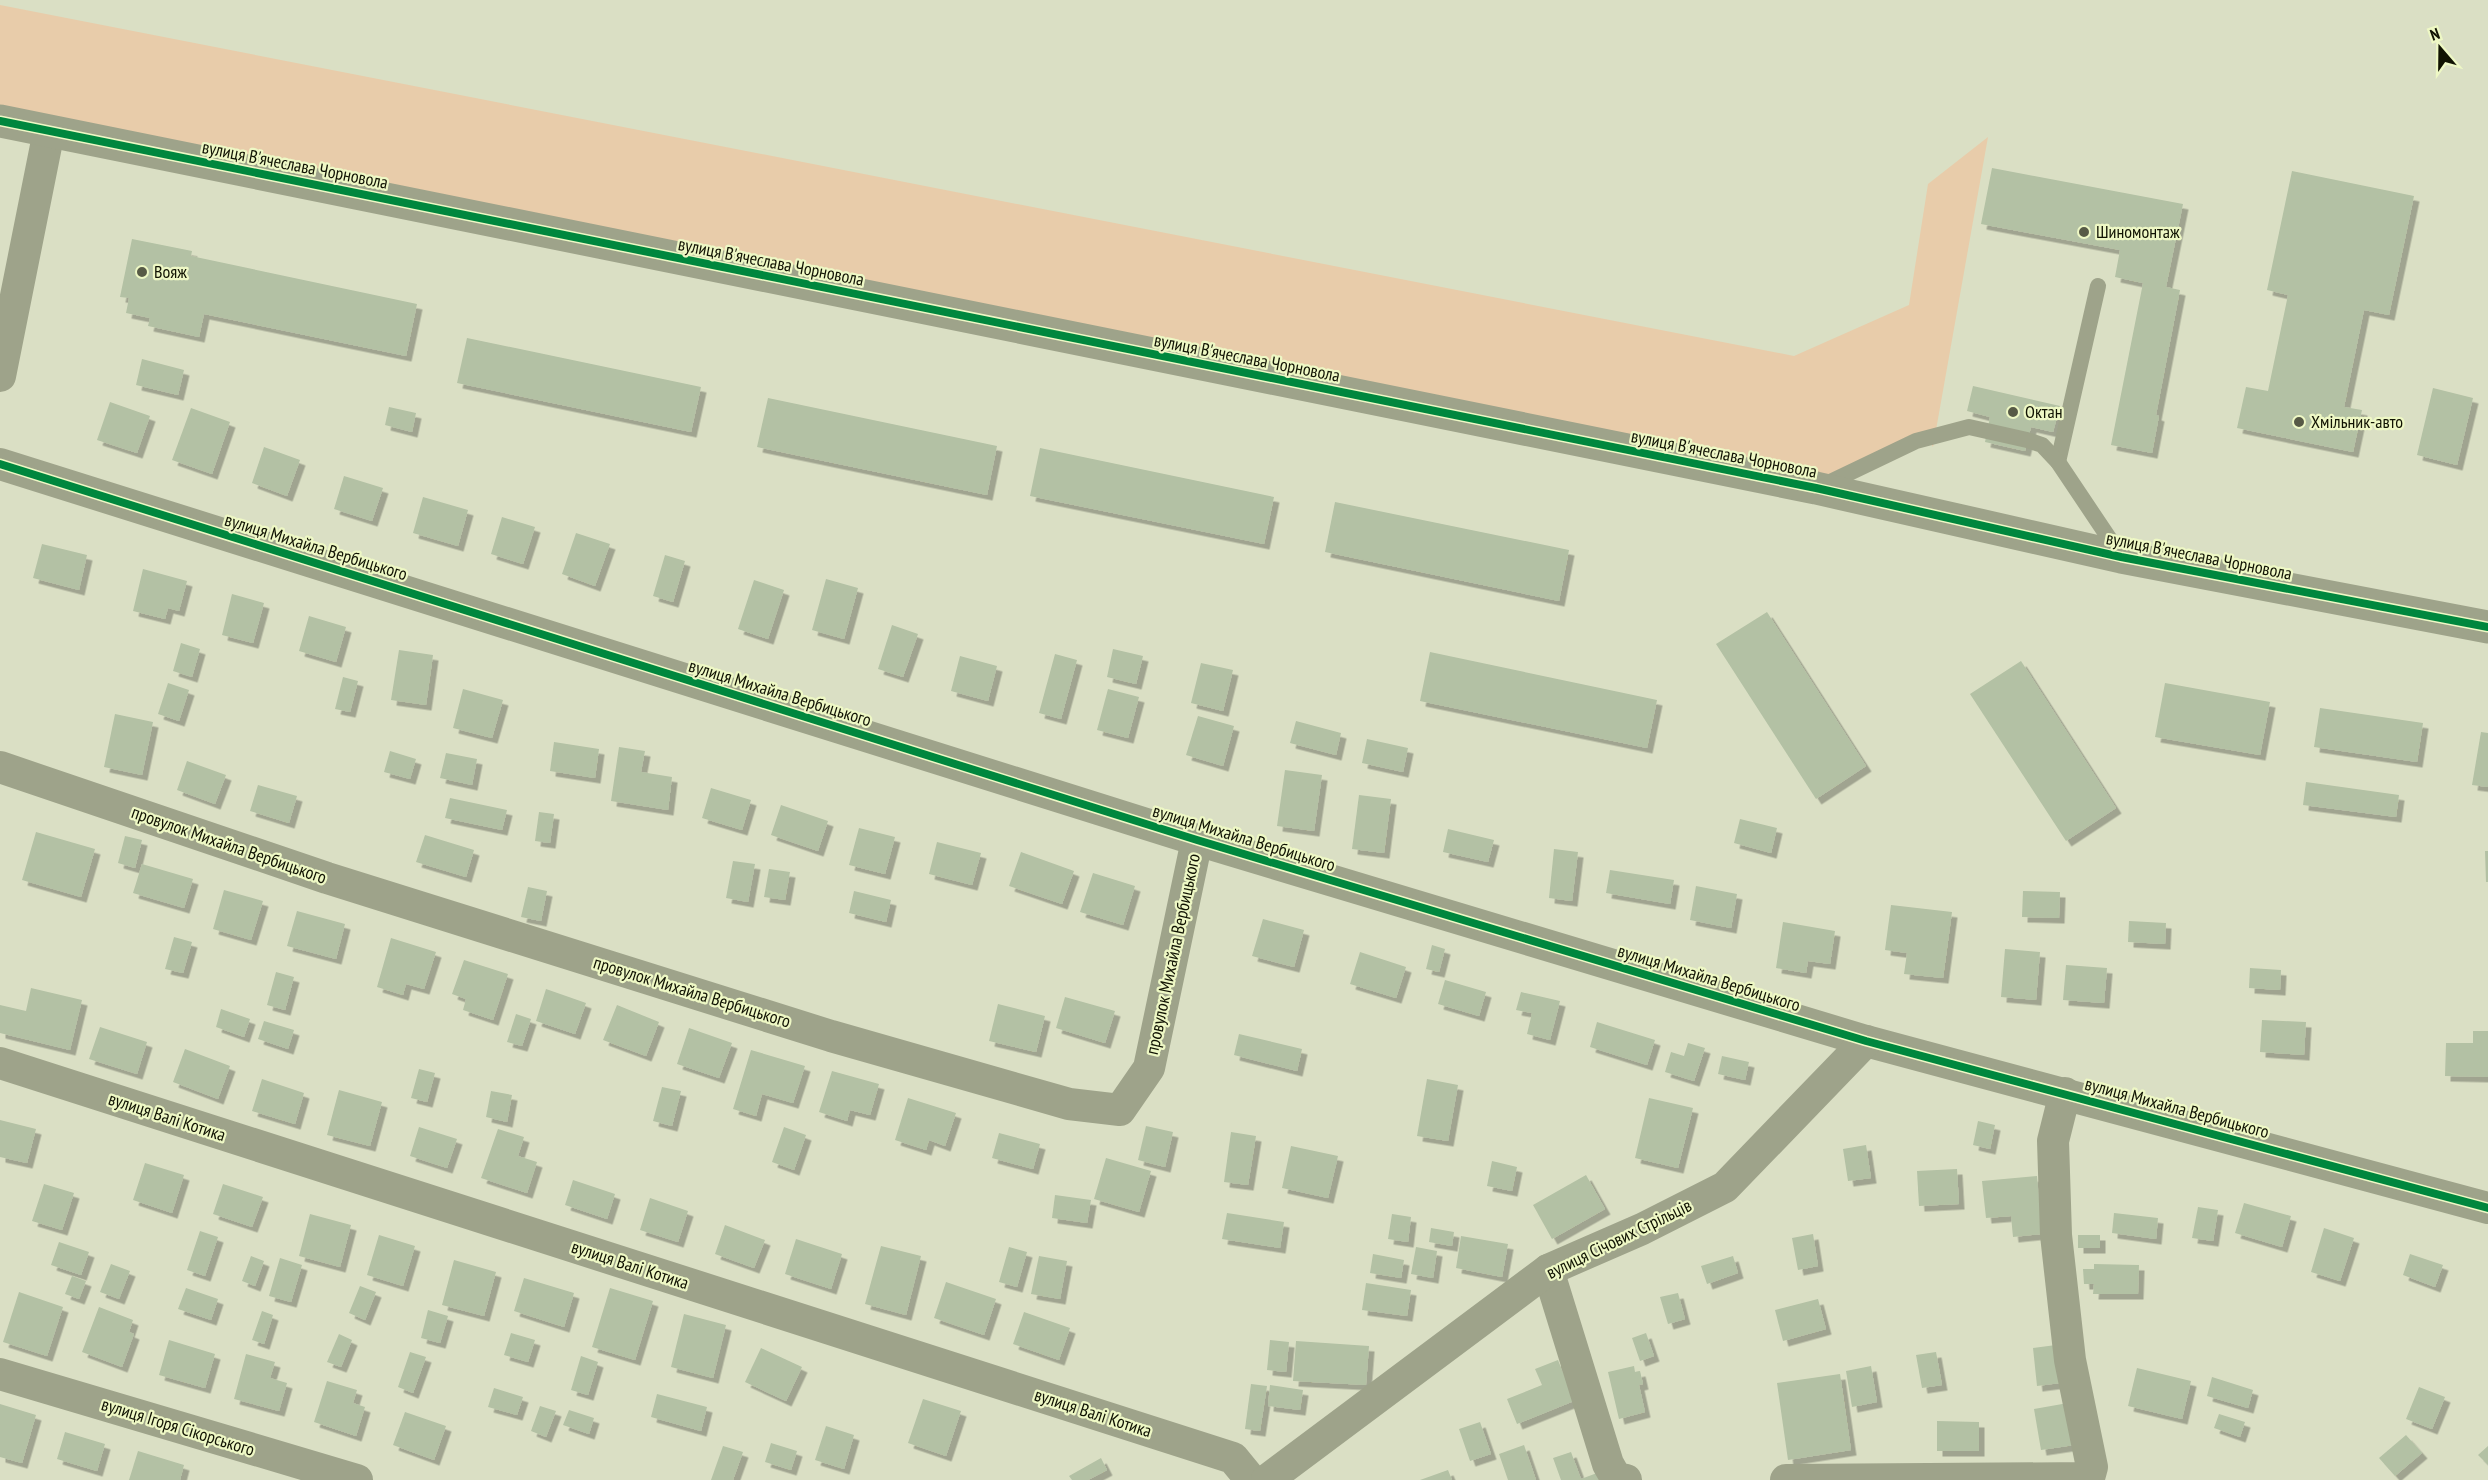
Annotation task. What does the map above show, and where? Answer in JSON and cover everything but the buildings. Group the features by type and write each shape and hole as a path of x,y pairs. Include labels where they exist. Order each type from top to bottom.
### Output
{"street":[{"name":"вулиця В'ячеслава Чорновола","path":"0,121 1816,488 2121,557 2488,627"},
{"path":"0,376 48,131"},
{"name":"вулиця Михайла Вербицького","path":"0,464 1197,840 1866,1041 2488,1208"},
{"name":"провулок Михайла Вербицького","path":"0,767 338,881 831,1036 1069,1104 1120,1110 1149,1068 1197,840"},
{"name":"вулиця Січових Стрільців","path":"1266,1480 1548,1270 1642,1229 1725,1187 1866,1041"},
{"name":"вулиця Валі Котика","path":"0,1063 1233,1458 1251,1480"},
{"path":"1786,1480 2089,1478 2092,1467 2070,1360 2056,1235 2053,1141 2065,1093"},
{"path":"1548,1270 1608,1464 1616,1478 1626,1480"},
{"name":"вулиця Ігоря Сікорського","path":"0,1374 357,1480"}],"lane":[{"path":"2058,462 2098,286"},
{"path":"1816,488 1916,441 1969,428 2027,440 2042,446 2058,462 2121,557"}],"shaded area":[{"path":"0,5 1794,356 1909,305 1928,184 1988,137 1933,447 1928,438 1816,488 0,121"}],"cycle path":[{"path":"0,121 1816,488 2121,557 2488,627"},
{"path":"0,464 1197,840 1866,1041 2488,1208"}],"place":[{"name":"Шиномонтаж","path":"2084,232"},
{"name":"Вояж","path":"142,272"},
{"name":"Октан","path":"2013,412"},
{"name":"Хмільник-авто","path":"2299,422"}]}
